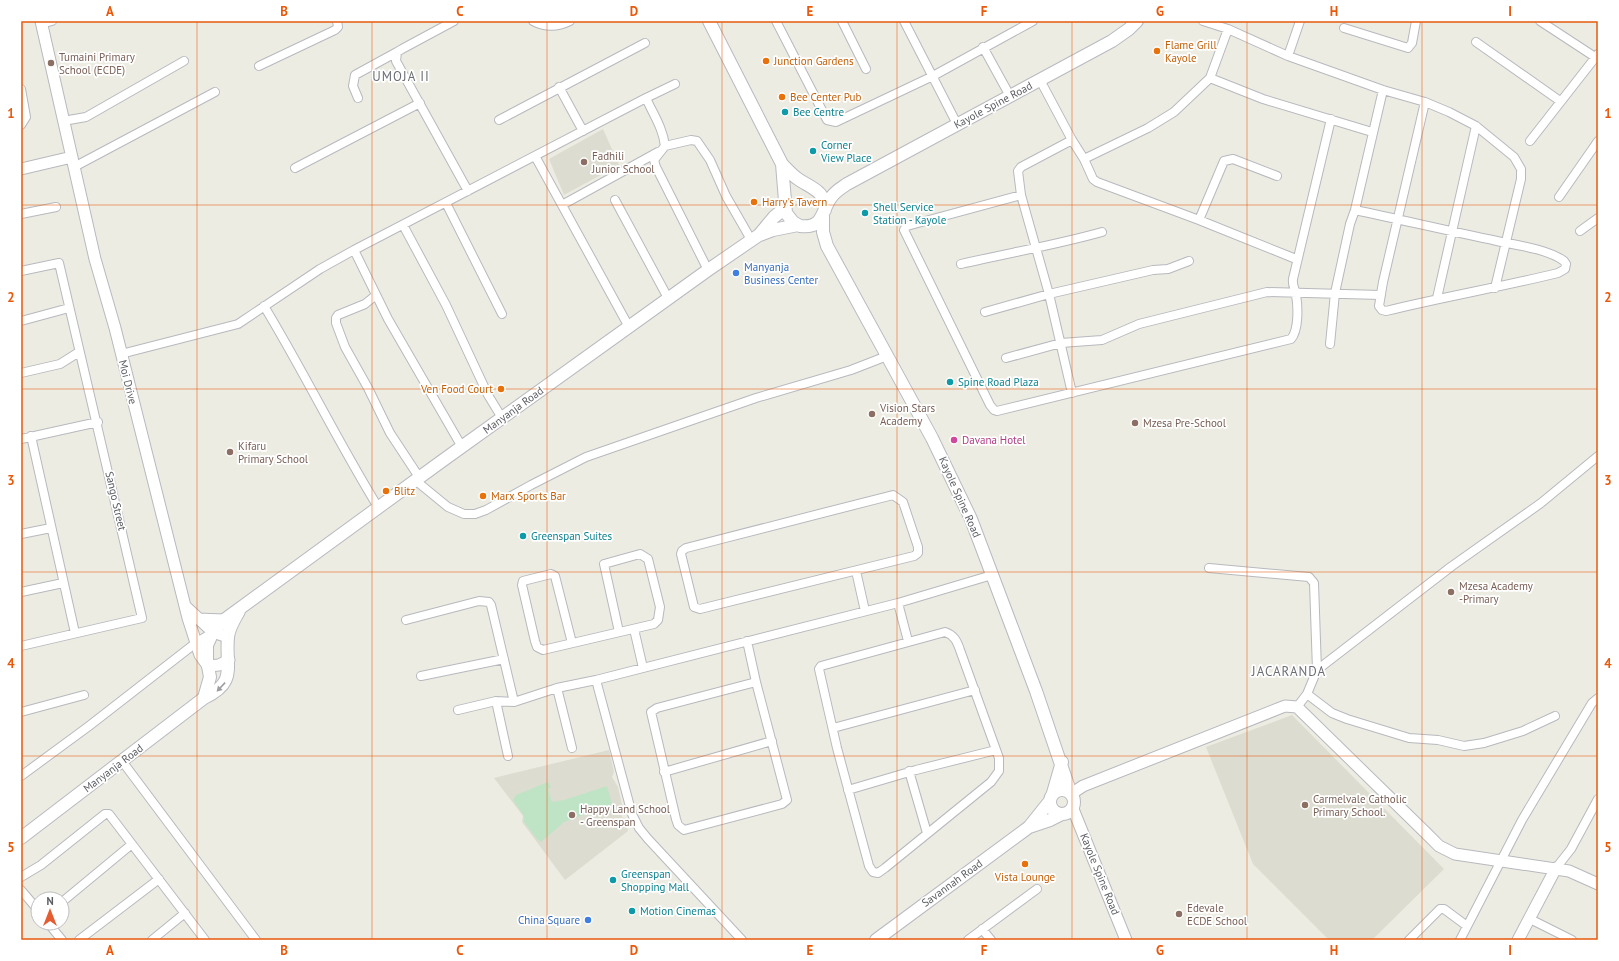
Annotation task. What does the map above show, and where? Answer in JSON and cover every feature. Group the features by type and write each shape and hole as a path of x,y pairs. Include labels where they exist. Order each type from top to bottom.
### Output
{"main road":[{"path":"709,21 782,164 793,176 823,197 823,232 827,246"},
{"name":"Kayole Spine Road","path":"847,184 1112,41 1130,29 1137,21"},
{"path":"782,164 785,204 789,218 827,246"},
{"path":"785,204 795,189 834,188 847,184"},
{"path":"759,235 773,230 815,224 824,213 833,194 847,184"},
{"name":"Manyanja Road","path":"204,698 210,682 206,648 213,632 224,620 239,611 417,479 668,298 759,235 785,204"},
{"name":"Kayole Spine Road","path":"827,246 949,470 971,519 1062,762 1071,794"},
{"name":"Manyanja Road","path":"21,838 204,698 219,690 226,682 229,669 228,637 239,611"},
{"path":"1051,798 1060,790 1071,794 1074,801 1073,809 1067,814 1060,815 1053,812 1051,798 1062,762"},
{"name":"Savannah Road","path":"876,940 1029,827 1051,798"},
{"name":"Savannah Road","path":"1029,827 1060,815"}],"street":[{"path":"41,22 52,21"},
{"path":"258,66 335,30 338,27 337,21"},
{"path":"358,98 353,86 355,75 454,21"},
{"path":"533,21 545,25 557,26 570,21"},
{"path":"776,21 824,115 827,120 831,122 841,121 933,76 983,47 1033,21"},
{"path":"842,21 866,69"},
{"path":"904,21 957,124"},
{"path":"1203,21 1228,28 1288,56 1382,90 1425,102 1476,126 1514,157 1522,169 1496,288"},
{"path":"1288,56 1300,21"},
{"path":"1344,28 1408,48 1412,43 1416,21"},
{"path":"1530,141 1560,101 1597,56 1540,21"},
{"name":"Moi Drive","path":"41,22 95,259 121,354 192,633 197,642 200,655 208,666"},
{"path":"1084,159 1165,118 1210,78 1228,28"},
{"path":"1476,42 1560,101"},
{"path":"499,120 645,43"},
{"path":"983,47 1010,96"},
{"path":"398,52 396,61 468,191"},
{"path":"63,121 86,116 184,61"},
{"path":"1210,78 1263,99 1372,132"},
{"path":"1040,80 1072,140 1084,159 1092,179 1296,259"},
{"path":"121,354 238,324 320,269 354,250 675,84"},
{"path":"560,87 583,131"},
{"path":"21,89 26,117 21,125"},
{"path":"1330,344 1336,292 1350,224 1355,210 1382,90"},
{"path":"21,168 73,162 215,92"},
{"path":"646,98 663,133 662,149 654,160 656,168 708,270"},
{"path":"1355,210 1397,219 1452,231 1506,243 1539,251 1561,258 1566,264 1564,269 1558,273 1496,288 1437,298 1386,311 1382,310 1379,306 1383,282 1397,219 1425,102"},
{"path":"295,168 420,103"},
{"path":"1021,195 907,226 904,230 994,410 997,411 1291,339 1294,336 1296,325 1296,293 1292,284 1296,259 1330,119"},
{"path":"1437,298 1476,126"},
{"path":"562,205 662,149 691,140 697,141 710,160 726,196 749,236 748,243"},
{"path":"1072,140 1021,167 1018,171 1021,195 1049,294 1072,393"},
{"path":"1559,198 1598,141"},
{"path":"535,156 629,327"},
{"path":"1199,220 1224,161 1233,159 1276,176"},
{"path":"615,200 668,298"},
{"path":"446,203 502,314"},
{"path":"21,214 56,208"},
{"path":"1580,232 1598,218"},
{"path":"403,225 446,305 488,395 499,413"},
{"path":"961,264 1102,232"},
{"path":"354,250 388,319 462,447"},
{"path":"985,312 1049,294 1153,270 1168,269 1189,260"},
{"name":"Sango Street","path":"21,271 59,263 79,352 98,422 142,618 21,646"},
{"path":"1006,358 1061,344 1102,340 1139,324 1267,292 1336,292 1381,295"},
{"path":"376,295 365,304 338,315 336,318 336,323 345,347 390,433 417,479 448,508 464,514 475,514 486,510 586,457 756,398 851,370 887,356"},
{"path":"264,306 291,351 350,460 378,508"},
{"path":"21,321 69,308"},
{"path":"21,373 60,364 79,352"},
{"path":"21,439 98,422"},
{"path":"31,436 75,633"},
{"path":"1317,670 1452,566 1540,503 1598,456"},
{"path":"893,495 898,497 903,502 918,547 918,553 914,556 856,571 700,610 694,607 681,554 686,548 893,495"},
{"path":"21,534 51,528"},
{"path":"572,643 555,576 551,574 523,581 522,585 537,647 543,650 634,629 654,624 658,620 660,614 660,607 648,559 640,554 604,564 619,632"},
{"path":"1209,568 1309,577 1315,587 1317,670 1306,694 1297,707"},
{"path":"856,571 865,611"},
{"path":"458,710 496,701 514,702 557,688 596,680 898,603 992,575"},
{"path":"21,592 63,584"},
{"path":"406,620 479,601 489,602 491,605 514,702"},
{"path":"898,603 908,641"},
{"path":"185,606 213,632 228,637"},
{"path":"198,619 224,620"},
{"path":"634,629 643,668"},
{"path":"21,776 89,726 197,642 213,632"},
{"path":"940,632 945,632 951,634 956,639 975,690 996,750 1000,765 999,771 991,782 885,868 878,873 873,872 848,790 832,728 820,674 821,666 940,632"},
{"path":"747,642 787,800 782,804 684,830 678,825 650,712 657,708 756,682"},
{"path":"421,676 504,659"},
{"path":"208,666 220,665 229,660"},
{"path":"596,680 632,814 637,825 648,839 742,940"},
{"path":"557,688 572,748"},
{"path":"832,728 975,690"},
{"path":"1306,694 1332,713 1347,720 1409,738 1438,740 1464,746 1484,743 1523,731 1555,716"},
{"path":"21,712 84,695"},
{"path":"1460,940 1501,860 1592,703 1598,698"},
{"path":"496,701 508,756"},
{"path":"1071,794 1083,786 1285,706 1297,707 1439,846 1455,854 1569,871 1598,884"},
{"path":"664,772 772,741"},
{"path":"848,790 909,772 996,750"},
{"path":"122,762 256,940"},
{"path":"909,772 927,833"},
{"path":"1518,940 1556,868 1571,849 1598,798"},
{"name":"Kayole Spine Road","path":"1073,809 1126,940"},
{"path":"21,877 41,865 105,814 112,816 205,940"},
{"path":"70,895 132,844"},
{"path":"79,940 159,879"},
{"path":"968,940 1037,888"},
{"path":"21,890 30,901"},
{"path":"1409,940 1440,909 1444,909 1467,926"},
{"path":"152,940 185,913"},
{"path":"1530,919 1572,940"},
{"path":"982,929 991,940"}],"shaded area":[{"name":"Fadhili Junior School","path":"603,129 619,165 564,195 549,159"},
{"name":"Carmelvale Catholic Primary School.","path":"1292,715 1444,869 1372,940 1329,940 1253,864 1206,747"},
{"name":"Happy Land School - Greenspan","path":"609,750 614,772 612,777 618,787 622,805 620,811 622,817 626,820 628,831 565,880 522,822 523,816 494,778"}],"green space":[{"path":"548,782 551,787 548,789 552,802 564,800 607,786 612,804 564,822 541,842 524,822 524,816 513,800 516,795"}],"place":[{"name":"Flame Grill Kayole","path":"1157,51"},
{"name":"Junction Gardens","path":"766,61"},
{"name":"Tumaini Primary School (ECDE)","path":"51,63"},
{"name":"Bee Center Pub","path":"782,97"},
{"name":"Bee Centre","path":"785,112"},
{"name":"Corner View Place","path":"813,151"},
{"name":"Fadhili Junior School","path":"584,162"},
{"name":"Harry's Tavern","path":"754,202"},
{"name":"Shell Service Station - Kayole","path":"865,213"},
{"name":"Manyanja Business Center","path":"736,273"},
{"name":"Spine Road Plaza","path":"950,382"},
{"name":"Ven Food Court","path":"501,389"},
{"name":"Vision Stars Academy","path":"872,414"},
{"name":"Mzesa Pre-School","path":"1135,423"},
{"name":"Davana Hotel","path":"954,440"},
{"name":"Kifaru Primary School","path":"230,452"},
{"name":"Blitz","path":"386,491"},
{"name":"Marx Sports Bar","path":"483,496"},
{"name":"Greenspan Suites","path":"523,536"},
{"name":"Mzesa Academy -Primary","path":"1451,592"},
{"name":"Carmelvale Catholic Primary School.","path":"1305,805"},
{"name":"Happy Land School - Greenspan","path":"572,815"},
{"name":"Vista Lounge","path":"1025,864"},
{"name":"Greenspan Shopping Mall","path":"613,880"},
{"name":"Motion Cinemas","path":"632,911"},
{"name":"Edevale ECDE School","path":"1179,914"},
{"name":"China Square","path":"588,920"}],"district":[{"name":"UMOJA II","path":"401,76"},
{"name":"JACARANDA","path":"1289,671"}]}
